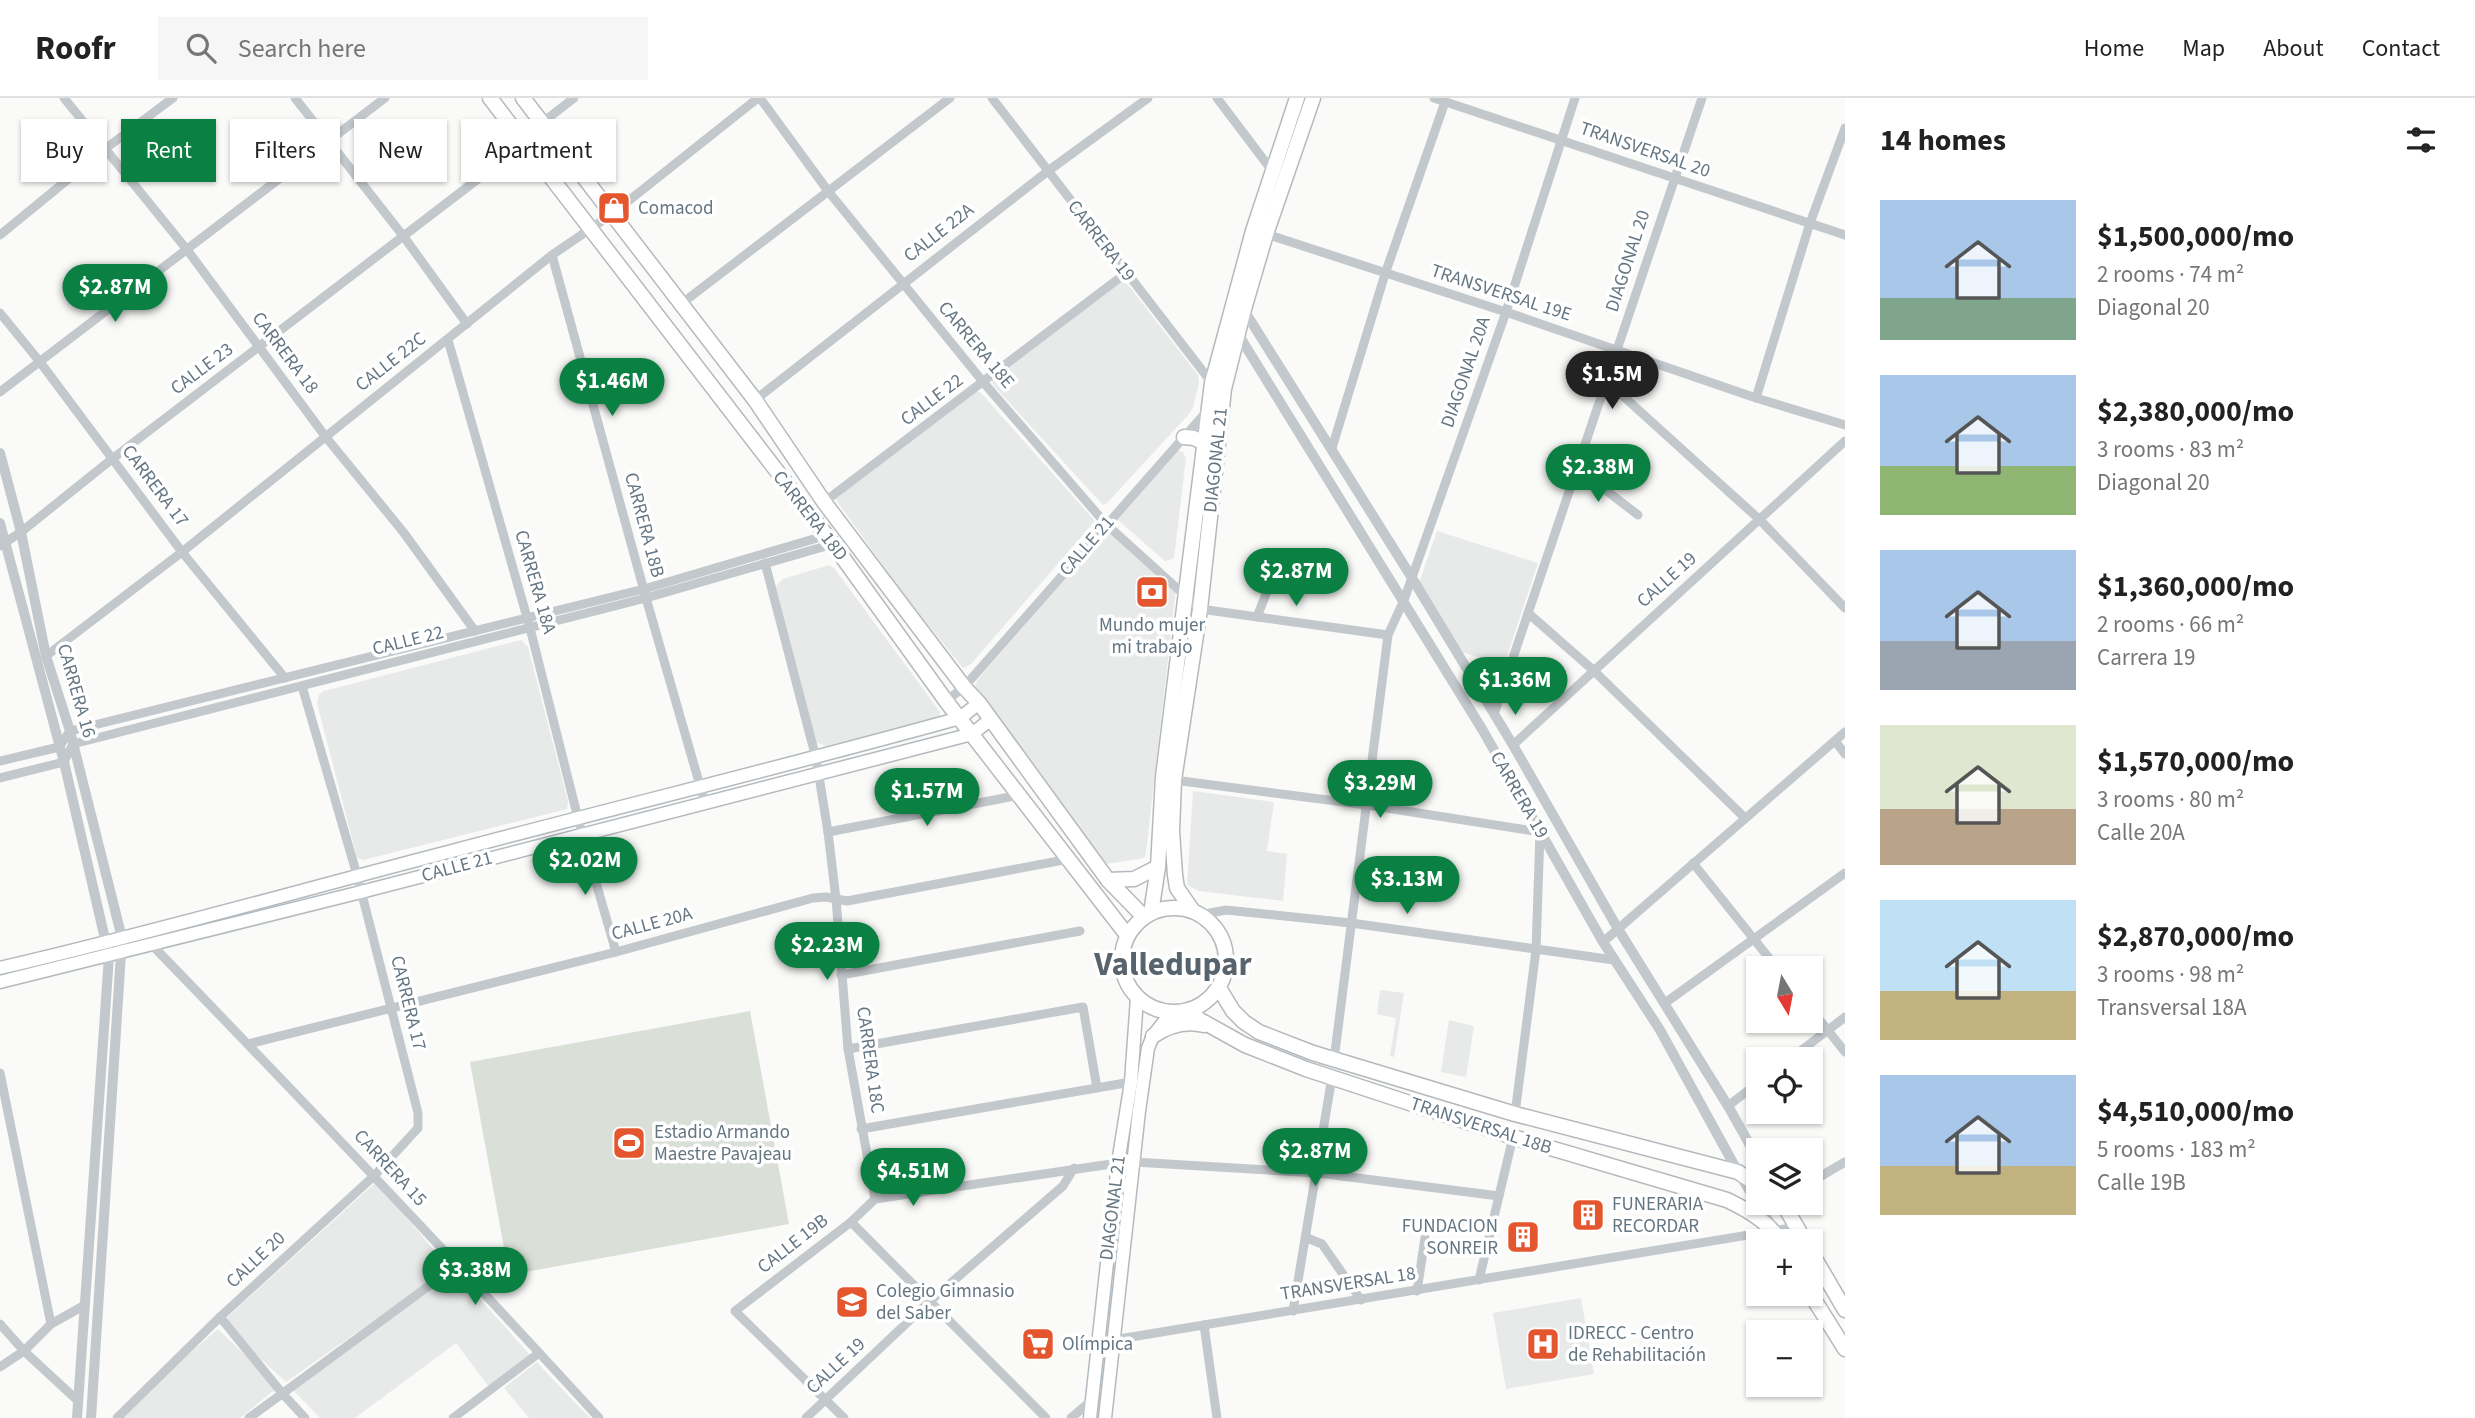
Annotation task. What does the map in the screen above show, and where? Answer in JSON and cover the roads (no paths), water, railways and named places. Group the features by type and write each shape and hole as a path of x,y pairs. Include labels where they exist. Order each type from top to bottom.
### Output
{"main road":[{"name":"CARRERA 18D","path":"490,98 507,119"},
{"name":"CARRERA 18D","path":"523,98 540,119"},
{"name":"DIAGONAL 21","path":"1197,913 1182,899 1177,888 1172,831 1174,780 1200,609 1218,386 1235,295 1297,98"},
{"name":"DIAGONAL 21","path":"1148,915 1158,867 1163,778 1207,412 1238,334 1266,234 1313,98"},
{"name":"CARRERA 18D","path":"555,182 829,540 946,701 1127,935"},
{"name":"CARRERA 18D","path":"588,182 755,400 824,502 964,687 979,702 1108,880 1148,915"},
{"path":"1184,437 1195,438 1203,443"},
{"name":"CALLE 21","path":"0,982 109,949 122,939 960,718 979,702"},
{"name":"CALLE 21","path":"0,968 109,949 123,953 972,734 991,719"},
{"path":"1108,880 1135,879 1158,867"},
{"path":"1153,1036 1164,1022 1210,998 1219,988 1226,968 1225,947 1212,923 1197,913 1172,908 1148,915 1127,935 1121,961 1128,988 1137,998 1156,1010 1183,1012"},
{"name":"TRANSVERSAL 18B","path":"1219,988 1233,1011 1259,1032 1334,1060 1515,1114 1738,1172 1746,1177"},
{"name":"DIAGONAL 21","path":"1090,1418 1118,1163 1131,1082 1137,998"},
{"name":"TRANSVERSAL 18B","path":"1183,1012 1245,1045 1332,1077 1513,1137 1727,1200 1742,1207 1769,1229"},
{"path":"1153,1036 1165,1028 1181,1023 1212,1027"},
{"name":"DIAGONAL 21","path":"1105,1418 1133,1162 1148,1048 1153,1036"},
{"path":"1790,1215 1797,1227"},
{"path":"1823,1272 1845,1310"},
{"path":"1818,1306 1845,1349"}],"street":[{"name":"CARRERA 18","path":"64,98 81,119"},
{"path":"107,148 173,98"},
{"path":"295,98 312,119"},
{"path":"340,134 385,98"},
{"path":"546,119 574,98"},
{"name":"CARRERA 18E","path":"759,98 828,191 984,383 1106,524 1200,609"},
{"name":"CALLE 22C","path":"46,656 183,552 552,255 612,214 759,98"},
{"path":"681,304 950,98"},
{"name":"CARRERA 19","path":"992,98 1126,273 1218,386"},
{"name":"CALLE 22A","path":"755,400 1048,171 1148,98"},
{"path":"1217,98 1273,172"},
{"name":"TRANSVERSAL 20","path":"1434,98 1845,235"},
{"name":"DIAGONAL 20A","path":"1412,578 1506,312 1576,98"},
{"name":"DIAGONAL 20","path":"1494,714 1702,98"},
{"path":"1332,448 1385,274 1445,102"},
{"path":"1756,398 1810,223 1845,128"},
{"name":"CARRERA 18","path":"107,151 188,251 325,436 404,533 475,631"},
{"path":"340,155 467,324"},
{"path":"0,235 65,182"},
{"path":"0,392 278,182"},
{"name":"CALLE 23","path":"2,546 474,182"},
{"name":"TRANSVERSAL 19E","path":"1266,234 1506,312 1756,398 1845,425"},
{"name":"CARRERA 18B","path":"552,255 705,803"},
{"name":"CALLE 22","path":"824,502 1126,273"},
{"name":"CARRERA 19","path":"1235,295 1412,578 1513,745 1618,929 1746,1138"},
{"name":"CARRERA 17","path":"0,313 183,552 285,678"},
{"name":"CARRERA 19","path":"1229,318 1404,600 1603,942 1660,1030 1738,1172 1774,1229"},
{"name":"CARRERA 18A","path":"449,340 528,623 583,834"},
{"path":"1607,379 1760,520 1844,604"},
{"name":"CALLE 21","path":"946,701 964,687 1207,412"},
{"name":"CALLE 19","path":"1513,745 1845,441"},
{"name":"CARRERA 16","path":"0,453 21,533 46,656 71,731 122,939 91,1418"},
{"path":"1577,468 1638,515"},
{"name":"CARRERA 16","path":"0,523 2,546 64,762 109,949 77,1418"},
{"name":"CALLE 22","path":"74,744 765,563 829,540"},
{"name":"CALLE 22","path":"645,594 829,540"},
{"path":"1257,617 1268,589 1273,554"},
{"path":"765,563 816,758"},
{"path":"1334,1060 1388,635 1412,578"},
{"path":"1200,609 1388,635"},
{"path":"1528,613 1593,670 1745,817"},
{"name":"CALLE 22","path":"71,731 475,631 528,623"},
{"name":"CARRERA 17","path":"302,686 358,875 418,1113 418,1128"},
{"path":"0,761 59,747 71,731"},
{"path":"1603,942 1845,732"},
{"path":"1835,741 1845,754"},
{"path":"0,778 64,762 74,744"},
{"name":"CARRERA 18C","path":"816,758 836,899 848,1049 875,1199"},
{"path":"1174,780 1367,805 1540,832 1536,950 1515,1114"},
{"path":"828,831 1020,794"},
{"path":"583,834 616,953"},
{"name":"CALLE 20A","path":"247,1044 616,953 813,898 847,901 1069,859"},
{"path":"1693,863 1767,956"},
{"path":"1665,1003 1845,873"},
{"path":"1197,913 1226,910 1352,923 1614,960"},
{"path":"841,975 1080,931"},
{"name":"CARRERA 15","path":"152,945 374,1175 599,1418"},
{"path":"848,1049 1083,1007 1097,1088"},
{"path":"1805,1047 1845,1017"},
{"path":"1824,1024 1845,1052"},
{"path":"0,1073 51,1324"},
{"path":"1293,1311 1332,1077"},
{"path":"861,1129 1131,1082"},
{"path":"1728,1106 1746,1092"},
{"name":"CALLE 20","path":"117,1418 220,1317 374,1175 418,1128"},
{"path":"1479,1280 1513,1137"},
{"path":"1133,1162 1318,1173 1499,1196"},
{"path":"1823,1175 1845,1162"},
{"path":"875,1199 1118,1163"},
{"name":"CALLE 19","path":"806,1418 930,1301 1063,1186 1074,1168"},
{"name":"CALLE 19B","path":"827,1400 735,1311 851,1222 875,1199"},
{"path":"851,1222 1045,1418"},
{"name":"TRANSVERSAL 18","path":"1793,1229 1797,1227"},
{"path":"1307,1238 1322,1244 1361,1300"},
{"path":"1417,1291 1425,1238"},
{"name":"TRANSVERSAL 18","path":"1113,1340 1746,1239"},
{"path":"249,1418 456,1266"},
{"path":"0,1367 24,1351 51,1324 85,1305"},
{"path":"220,1317 305,1418"},
{"path":"0,1324 24,1351 78,1401"},
{"path":"1204,1325 1217,1418"},
{"path":"453,1418 539,1353"},
{"path":"827,1400 844,1418"},
{"path":"1071,1418 1090,1402"}],"place":[{"name":"Comacod","path":"614,208"},
{"name":"Mundo mujer mi trabajo","path":"1152,592"},
{"name":"Estadio Armando Maestre Pavajeau","path":"629,1143"},
{"name":"FUNERARIA RECORDAR","path":"1588,1215"},
{"name":"FUNDACION SONREIR","path":"1523,1237"},
{"name":"Colegio Gimnasio del Saber","path":"852,1302"},
{"name":"Olímpica","path":"1038,1344"},
{"name":"IDRECC - Centro de Rehabilitación","path":"1543,1344"}],"district":[{"name":"Valledupar","path":"1173,964"}]}
